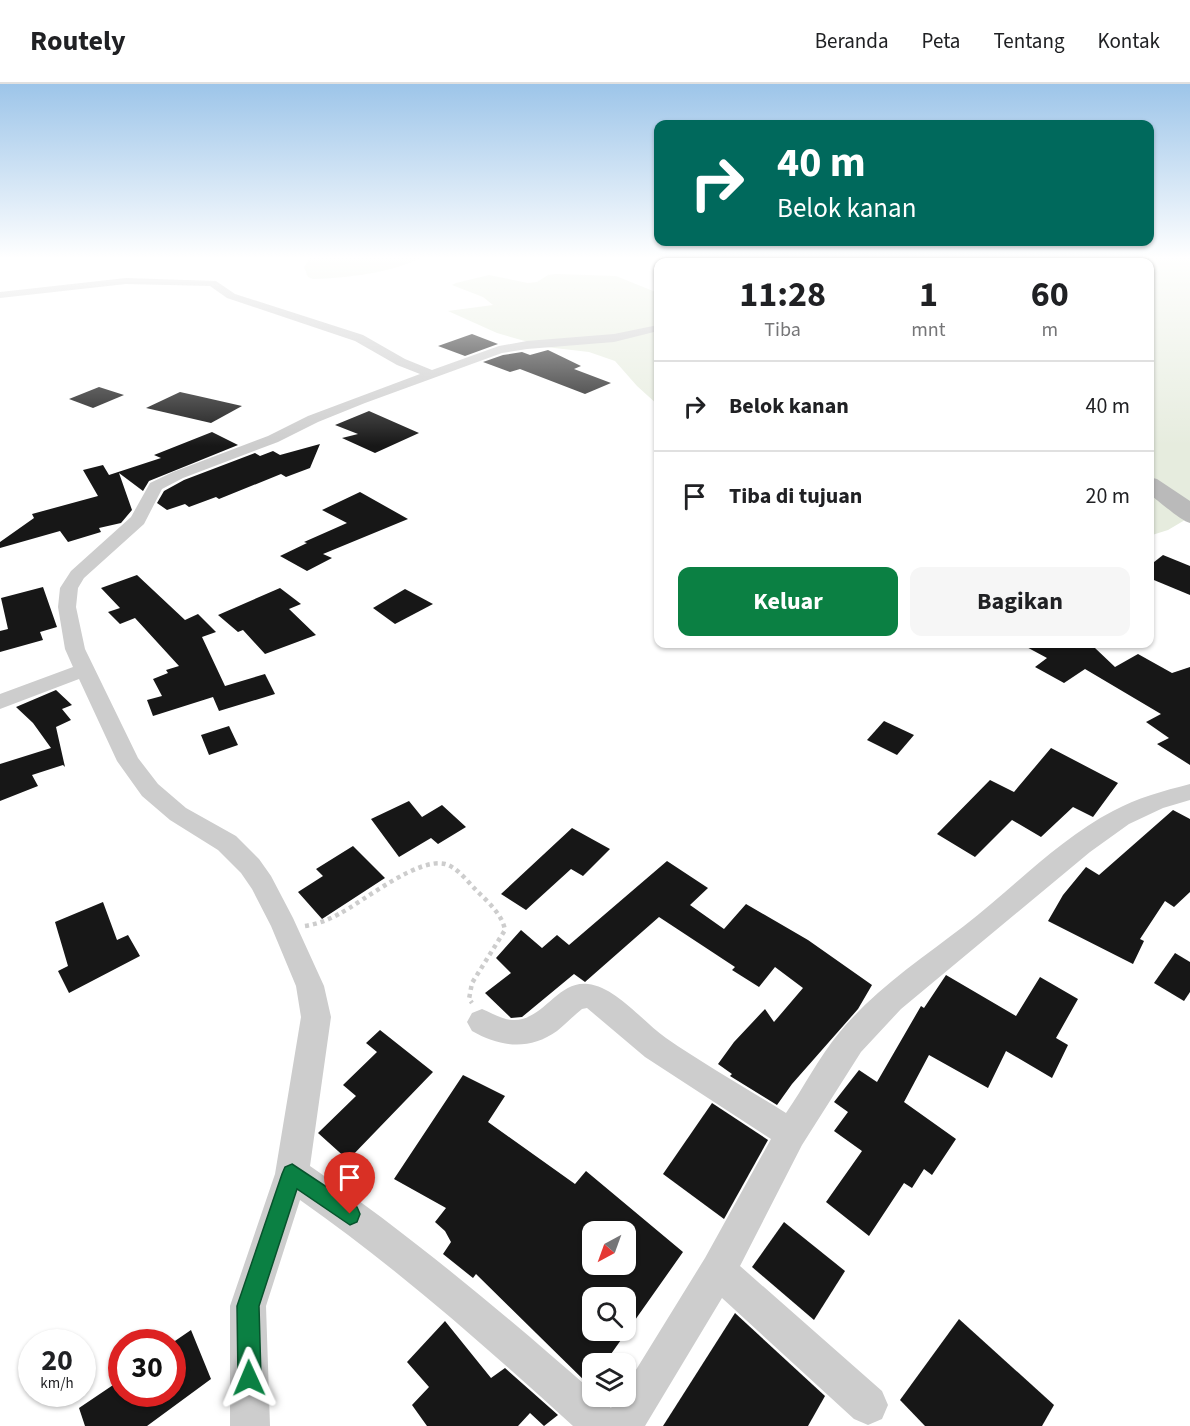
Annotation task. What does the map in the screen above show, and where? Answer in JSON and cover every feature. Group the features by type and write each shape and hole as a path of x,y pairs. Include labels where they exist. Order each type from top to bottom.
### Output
{"street":[{"path":"306,321 359,338 401,362 429,374"},
{"path":"250,1426 248,1306 292,1174 316,1017 310,986 262,883 238,852 178,814 150,790 128,761 75,649 67,607 69,588 77,575 138,520 156,486 178,475 273,439 313,419 429,374 516,346 614,339 654,329"},
{"path":"1154,487 1183,507 1190,516"},
{"path":"0,702 84,670"},
{"path":"623,1426 660,1370 718,1271 791,1134 850,1042 891,1000 924,971 974,934 1081,845 1120,818 1155,802 1190,792"},
{"path":"483,1022 497,1032 510,1035 524,1033 552,1018 570,1000 581,996 594,997 646,1040 791,1134"},
{"path":"292,1174 350,1214 476,1313 603,1426"},
{"path":"718,1271 868,1405"}],"path":[{"path":"284,926 312,926 329,920 413,870 435,863 448,865 503,919 505,924 505,930 472,983 469,999 483,1022"}],"shaded area":[{"path":"469,321 654,321 654,401 615,361 589,352 546,347 497,333"},
{"path":"1154,321 1190,321 1190,517 1168,530 1154,534"}],"building":[{"path":"472,334 498,344 465,356 438,346"},
{"path":"548,350 581,366 574,369 611,383 585,394 520,369 510,372 483,362 503,355 522,352 530,355"},
{"path":"99,387 124,395 93,408 69,399"},
{"path":"180,392 242,406 211,423 146,408"},
{"path":"369,411 419,433 375,453 342,438 358,434 335,425"},
{"path":"212,432 238,445 149,481 143,491 119,473 132,510 121,523 99,528 101,532 68,542 60,531 0,548 0,542 34,518 32,514 98,496 83,470 103,465 109,475 161,458 154,455"},
{"path":"320,444 310,468 286,477 281,474 219,499 216,497 189,507 185,504 167,510 157,503 164,491 184,480 255,453 260,456 273,451 280,455"},
{"path":"360,492 408,519 323,554 332,558 307,571 280,556 307,543 304,542 347,523 322,510"},
{"path":"1163,555 1190,566 1190,595 1154,580 1154,562"},
{"path":"137,575 185,620 198,614 216,632 202,637 225,686 265,674 275,694 219,711 213,697 153,716 147,700 162,696 153,679 168,673 166,670 179,666 135,618 120,624 108,612 120,608 101,588"},
{"path":"43,587 57,627 40,632 43,640 0,652 0,631 8,629 1,598"},
{"path":"280,588 301,604 289,609 316,635 265,654 243,630 238,632 218,615"},
{"path":"405,589 433,604 395,624 373,608"},
{"path":"1028,648 1095,648 1115,667 1138,654 1172,673 1190,667 1190,765 1157,744 1169,738 1146,722 1161,714 1085,669 1064,683 1035,667 1047,658"},
{"path":"56,690 72,705 62,709 71,720 56,727 65,767 63,765 32,775 38,786 0,801 0,764 51,748 33,723 16,707"},
{"path":"884,721 914,735 897,755 867,740"},
{"path":"229,726 238,745 209,755 201,735"},
{"path":"1051,748 1118,783 1093,817 1073,807 1041,837 1012,820 975,857 937,834 990,780 1014,792"},
{"path":"409,801 422,817 442,805 466,827 438,844 431,838 399,857 371,819"},
{"path":"1173,810 1190,819 1190,892 1174,907 1165,901 1140,939 1144,941 1133,964 1048,921 1063,895 1086,867 1099,875"},
{"path":"572,828 610,849 583,876 571,869 526,910 501,894"},
{"path":"353,846 385,878 322,919 298,892 323,876 316,869"},
{"path":"667,861 708,888 690,905 724,929 746,904 808,940 872,985 858,1009 792,1084 777,1105 730,1076 732,1074 718,1064 734,1042 765,1009 774,1022 803,988 775,967 759,987 732,970 735,967 659,917 585,982 574,974 522,1017 511,1018 485,993 511,973 496,958 521,930 542,948 557,935 569,945"},
{"path":"103,902 117,940 128,935 140,956 69,993 58,971 68,966 55,922"},
{"path":"1175,953 1190,962 1190,992 1184,1001 1154,983"},
{"path":"946,975 1016,1016 1040,977 1078,999 1056,1038 1068,1045 1052,1078 1006,1051 988,1088 929,1055 904,1102 956,1139 932,1175 924,1169 912,1188 904,1183 869,1236 826,1202 862,1151 834,1131 848,1112 834,1102 859,1070 877,1082 921,1006 924,1008"},
{"path":"380,1030 433,1072 348,1160 318,1133 356,1096 343,1085 377,1052 366,1043"},
{"path":"463,1075 505,1096 488,1122 575,1184 586,1171 683,1252 636,1319 636,1287 582,1287 582,1341 620,1341 612,1353 582,1353 582,1378 476,1274 473,1278 443,1254 451,1242 445,1231 435,1222 446,1208 394,1179"},
{"path":"712,1103 768,1140 724,1219 663,1174"},
{"path":"784,1222 845,1271 814,1320 752,1267"},
{"path":"735,1313 825,1396 808,1426 663,1426"},
{"path":"959,1319 1054,1405 1042,1426 925,1426 900,1400"},
{"path":"445,1321 491,1378 505,1368 558,1415 544,1426 530,1413 518,1426 427,1426 412,1405 429,1387 407,1362"},
{"path":"191,1330 211,1379 186,1397 186,1333"},
{"path":"108,1388 108,1407 173,1407 147,1426 85,1426 79,1408 96,1407 96,1397"}],"route":[{"path":"249,1378 248,1306 292,1174 350,1214"}]}
